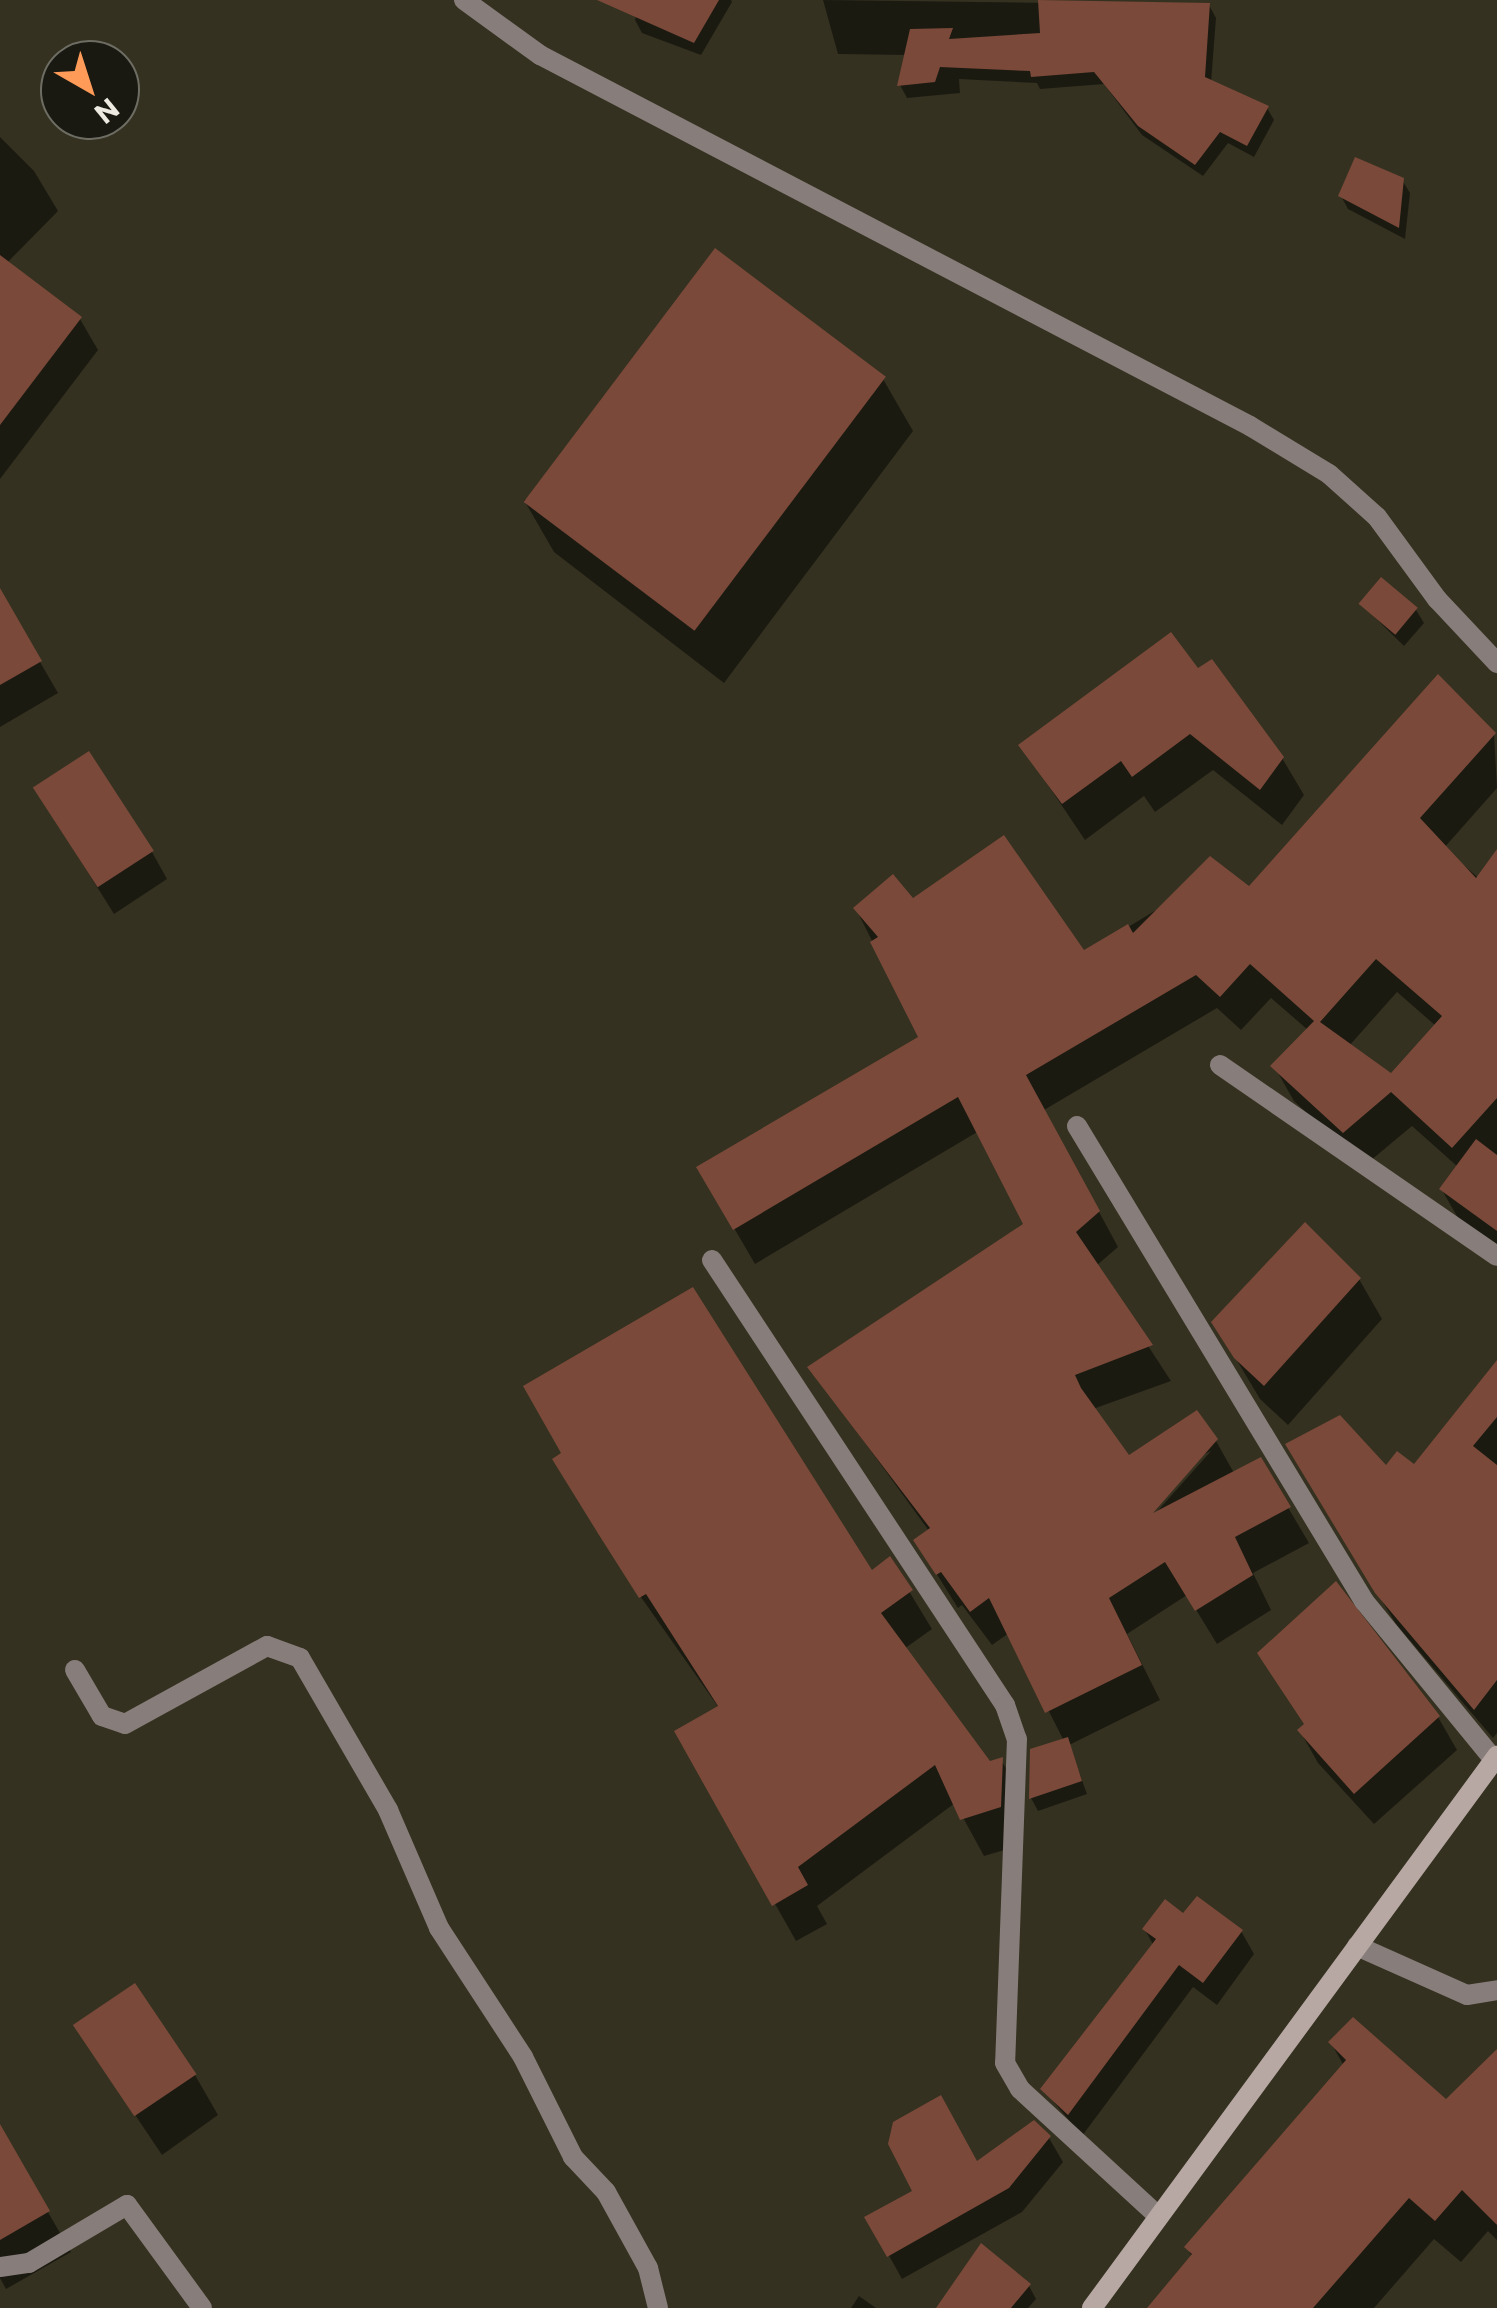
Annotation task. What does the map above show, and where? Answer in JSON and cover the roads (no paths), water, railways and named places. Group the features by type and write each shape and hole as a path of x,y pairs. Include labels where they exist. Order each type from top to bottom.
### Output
{"street":[{"path":"464,0 540,55 1250,426 1329,474 1377,518 1437,599 1497,664"},
{"path":"1220,1065 1497,1256"},
{"path":"1078,1126 1364,1602 1495,1758 1092,2308"},
{"path":"712,1260 1004,1705 1017,1739 1005,2063 1020,2089 1158,2216"},
{"path":"75,1670 102,1716 125,1724 191,1694 268,1646 300,1658 388,1810 439,1928 514,2041 573,2157 606,2192 648,2268 658,2308"},
{"path":"1357,1946 1467,1994 1497,1990"},
{"path":"0,2267 30,2263 127,2205 202,2308"}]}
